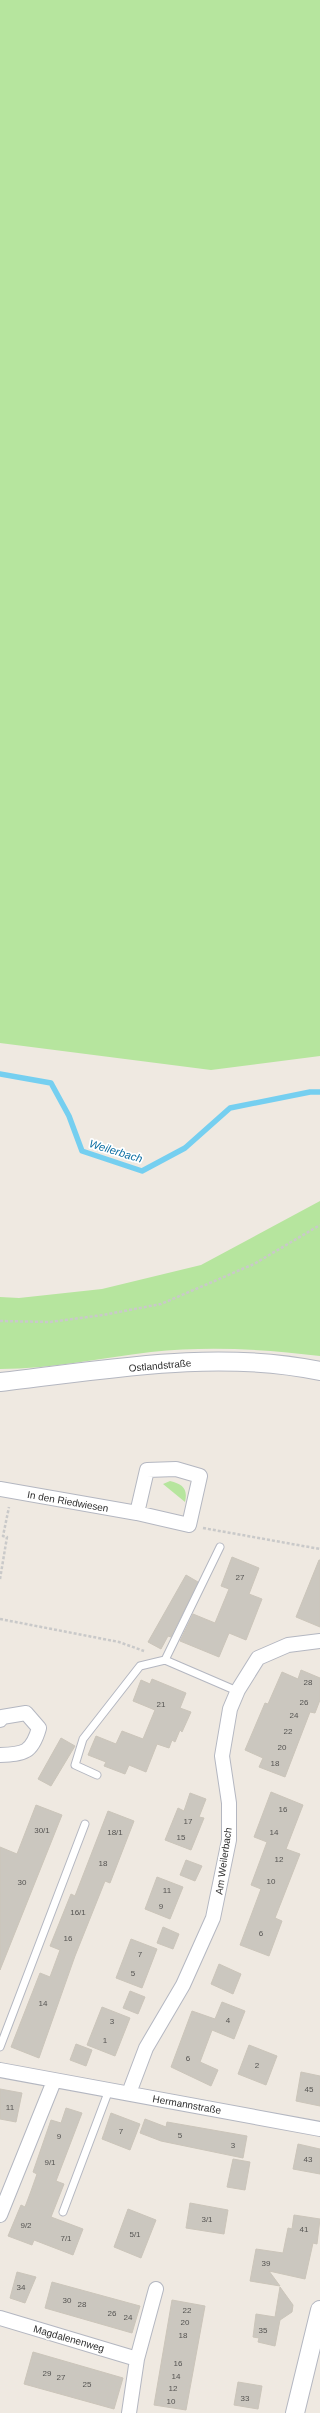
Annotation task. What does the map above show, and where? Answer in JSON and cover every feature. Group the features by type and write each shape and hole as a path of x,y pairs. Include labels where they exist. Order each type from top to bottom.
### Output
{"street":[{"name":"Ostlandstraße","path":"0,1382 155,1364 231,1360 320,1371"},
{"path":"136,1513 147,1470 176,1469 200,1476 189,1526"},
{"name":"In den Riedwiesen","path":"6,1490 136,1513 189,1526"},
{"name":"Am Weilerbach","path":"129,2094 146,2048 183,1985 213,1918 228,1840 229,1803 222,1756 230,1709 237,1691 258,1658 288,1645 320,1641"},
{"path":"0,1720 2,1717 26,1713 40,1728 35,1743 21,1754 0,1755"},
{"name":"Hermannstraße","path":"0,2070 320,2129"},
{"path":"0,2215 54,2081"},
{"path":"129,2413 137,2359 156,2289"},
{"path":"295,2413 310,2344 320,2310"},
{"name":"Magdalenenweg","path":"0,2318 137,2359"}],"lane":[{"path":"165,1660 220,1547"},
{"path":"97,1775 75,1765 83,1739 140,1666 165,1660 237,1691"},
{"path":"0,2047 85,1824"},
{"path":"63,2212 109,2090"}],"path":[{"path":"0,1321 50,1322 103,1315 161,1304 254,1264 320,1225"},
{"path":"0,1579 7,1537 3,1536 6,1490"},
{"path":"189,1526 320,1549"},
{"path":"0,1619 119,1642 165,1660"}],"green space":[{"path":"0,0 320,0 320,1056 211,1070 0,1043"},
{"path":"320,1201 320,1356 257,1350 193,1349 151,1352 76,1363 19,1369 0,1369 0,1297 19,1298 102,1289 201,1265"},
{"path":"170,1481 184,1488 186,1494 185,1502 163,1484"}],"building":[{"path":"232,1557 259,1568 249,1594 262,1599 246,1640 229,1633 219,1657 180,1641 193,1614 215,1623 229,1589 221,1586"},
{"path":"320,1560 320,1627 296,1617"},
{"path":"186,1575 198,1582 171,1637 168,1636 161,1649 148,1642"},
{"path":"301,1670 320,1678 320,1700 315,1713 310,1712 285,1777 259,1767 263,1758 245,1750 265,1703 268,1704 282,1672 298,1679"},
{"path":"152,1679 186,1693 180,1708 191,1712 182,1732 180,1730 175,1742 172,1740 169,1748 157,1744 146,1772 129,1765 125,1774 104,1766 106,1762 88,1755 96,1736 116,1744 122,1731 143,1739 155,1710 133,1701 141,1680 150,1684"},
{"path":"61,1738 75,1746 51,1786 38,1779"},
{"path":"271,1792 303,1805 286,1849 300,1854 275,1918 282,1921 269,1956 240,1945 261,1889 251,1885 267,1842 254,1837"},
{"path":"190,1793 206,1799 199,1817 204,1818 191,1850 165,1840 178,1808 184,1811"},
{"path":"36,1805 62,1815 0,1970 0,1847 17,1854"},
{"path":"108,1811 134,1821 110,1883 105,1881 75,1956 39,2058 11,2047 40,1973 50,1977 60,1950 50,1946 71,1894 75,1896"},
{"path":"186,1860 202,1866 195,1881 180,1875"},
{"path":"157,1877 183,1887 170,1919 145,1909"},
{"path":"163,1927 179,1934 173,1949 157,1943"},
{"path":"131,1939 157,1949 142,1988 116,1978"},
{"path":"219,1964 241,1974 233,1994 211,1984"},
{"path":"130,1991 145,1997 138,2014 123,2008"},
{"path":"222,2002 245,2011 234,2039 212,2030 200,2062 218,2070 211,2086 171,2067 192,2011 215,2019"},
{"path":"102,2007 130,2018 115,2056 87,2045"},
{"path":"76,2044 92,2050 86,2066 70,2060"},
{"path":"249,2045 277,2056 266,2085 238,2074"},
{"path":"301,2072 320,2076 320,2106 296,2101"},
{"path":"0,2089 22,2093 16,2122 0,2119"},
{"path":"66,2108 82,2113 56,2181 64,2184 51,2217 83,2229 73,2255 34,2240 32,2245 8,2236 21,2205 25,2207 31,2191 37,2174 33,2172 51,2120 61,2123"},
{"path":"111,2113 140,2124 130,2150 102,2139"},
{"path":"145,2119 166,2127 167,2122 247,2136 243,2158 161,2141 140,2133"},
{"path":"298,2144 320,2149 320,2174 293,2169"},
{"path":"233,2159 250,2162 245,2190 227,2187"},
{"path":"190,2203 228,2210 224,2234 186,2228"},
{"path":"128,2209 156,2220 141,2258 114,2247"},
{"path":"294,2215 320,2219 317,2244 313,2243 305,2279 269,2271 280,2286 250,2281 256,2249 283,2253 288,2228 292,2229"},
{"path":"17,2272 36,2277 25,2303 10,2298"},
{"path":"52,2282 140,2306 132,2333 45,2308"},
{"path":"280,2287 293,2305 292,2312 280,2320 275,2346 258,2342 259,2338 253,2337 256,2314 275,2317"},
{"path":"172,2300 205,2306 186,2410 154,2405"},
{"path":"33,2352 123,2378 114,2409 24,2384"},
{"path":"238,2382 262,2386 258,2409 234,2405"}],"waterway":[{"name":"Weilerbach","path":"0,1074 51,1083 69,1116 82,1151 142,1171 185,1148 230,1108 310,1092 320,1092"}]}
